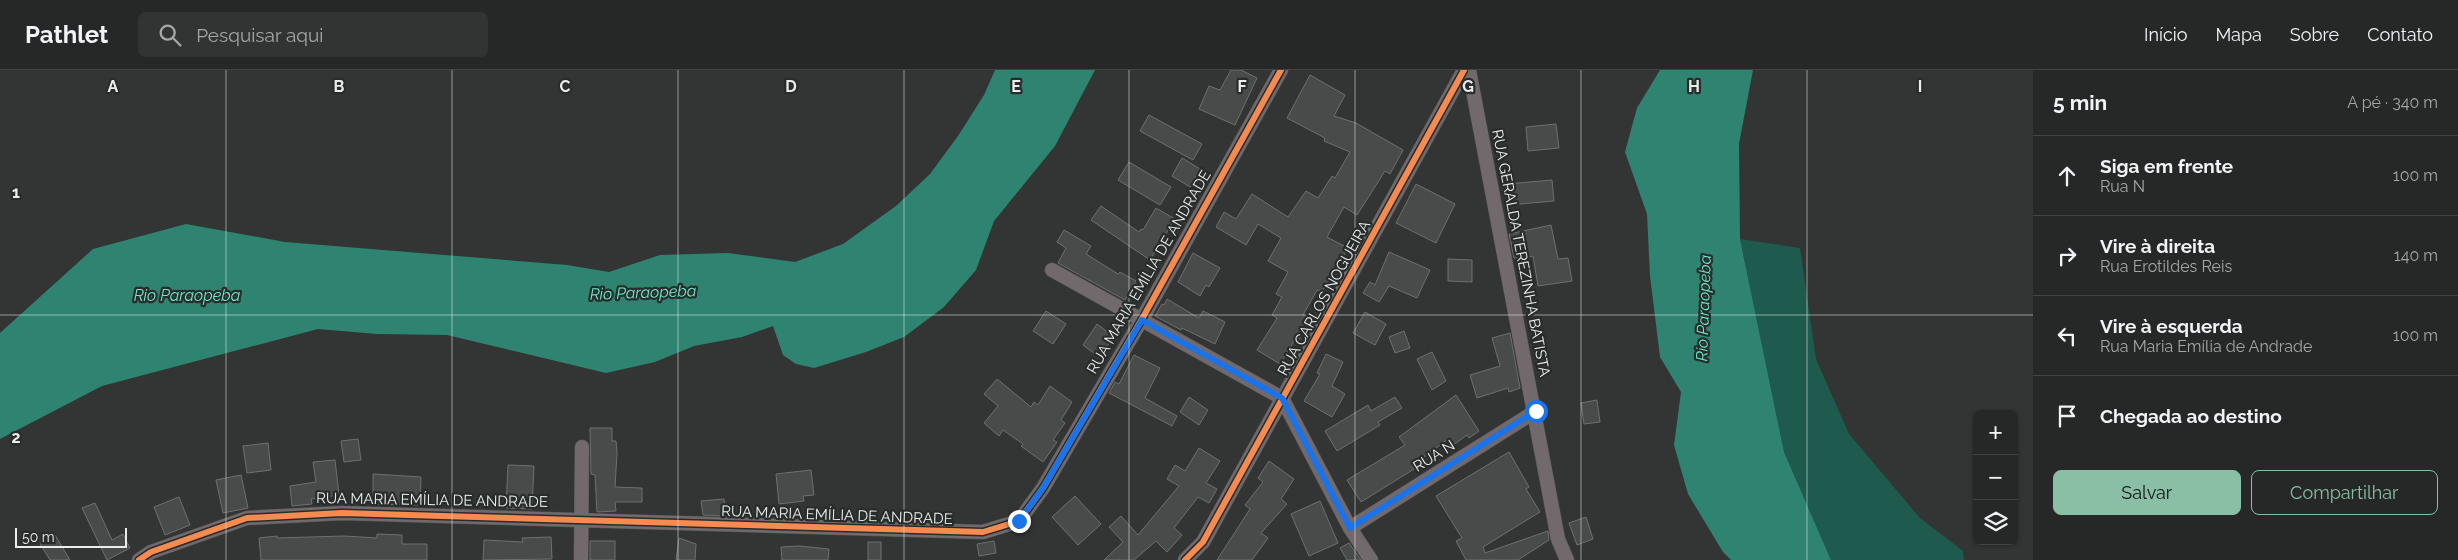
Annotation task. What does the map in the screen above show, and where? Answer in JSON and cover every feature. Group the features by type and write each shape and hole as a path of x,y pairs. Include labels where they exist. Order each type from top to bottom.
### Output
{"street":[{"name":"RUA MARIA EMÍLIA DE ANDRADE","path":"139,560 247,518 342,513 983,532 1019,521 1043,488 1142,320 1281,70"},
{"name":"RUA CARLOS NOGUEIRA","path":"1185,560 1203,542 1464,70"},
{"name":"RUA GERALDA TEREZINHA BATISTA","path":"1469,70 1536,411 1558,539 1567,560"},
{"path":"1052,270 1282,398 1350,528 1371,560"},
{"name":"RUA N","path":"1350,528 1536,411"},
{"path":"580,560 582,447"}],"shaded area":[{"path":"1740,239 1800,248 1816,359 1849,434 1920,518 1963,551 1964,560 1831,560 1784,452"}],"water":[{"name":"Rio Paraopeba","path":"995,70 1095,70 1055,146 994,221 976,270 944,307 904,337 866,352 814,368 796,364 783,355 773,326 742,337 694,346 655,362 606,373 447,335 377,334 318,329 102,386 0,439 0,333 93,249 186,224 285,242 567,265 609,272 660,255 728,253 795,262 843,244 896,206 930,174 958,136 984,95"},
{"name":"Rio Paraopeba","path":"1660,70 1753,70 1739,144 1740,239 1784,452 1831,560 1731,560 1723,552 1688,494 1674,445 1681,392 1660,357 1650,276 1647,214 1625,152 1637,108"}],"building":[{"path":"1231,70 1241,70 1257,78 1235,125 1199,109 1209,86 1220,90"},
{"path":"1310,75 1345,95 1334,116 1356,123 1403,150 1390,174 1385,171 1357,215 1344,207 1327,237 1348,248 1322,292 1317,290 1303,315 1311,319 1299,340 1296,338 1280,364 1257,350 1277,318 1272,315 1282,297 1276,294 1288,272 1268,261 1281,238 1258,224 1246,245 1216,227 1224,212 1236,219 1252,194 1288,217 1306,191 1318,198 1332,176 1335,178 1350,152 1324,141 1325,138 1287,118"},
{"path":"1149,115 1202,144 1193,160 1140,131"},
{"path":"1556,124 1559,148 1528,151 1526,127"},
{"path":"1182,158 1200,169 1190,187 1172,176"},
{"path":"1129,162 1171,187 1160,205 1118,180"},
{"path":"1552,180 1554,201 1509,205 1507,184"},
{"path":"1416,184 1455,204 1436,243 1396,223"},
{"path":"1101,206 1139,232 1141,229 1143,230 1156,208 1175,219 1150,260 1091,220"},
{"path":"1551,225 1558,259 1568,258 1572,281 1538,286 1533,256 1529,257 1528,255 1514,258 1509,234"},
{"path":"1064,230 1091,246 1086,254 1118,274 1120,272 1136,281 1125,300 1058,263 1066,248 1057,242"},
{"path":"1389,252 1430,270 1417,298 1389,286 1379,302 1363,293 1370,282 1375,285"},
{"path":"1193,253 1220,268 1209,287 1206,285 1200,296 1178,282"},
{"path":"1448,259 1472,260 1472,282 1448,281"},
{"path":"1167,299 1199,318 1203,311 1225,322 1215,344 1182,328 1181,330 1155,316"},
{"path":"1046,311 1066,324 1053,344 1033,331"},
{"path":"1365,312 1386,324 1375,345 1353,333"},
{"path":"1097,324 1114,337 1099,357 1083,345"},
{"path":"1404,331 1410,348 1395,353 1389,337"},
{"path":"1510,333 1520,388 1509,392 1508,388 1477,398 1470,375 1500,366 1492,338"},
{"path":"1432,352 1446,381 1432,390 1417,359"},
{"path":"1326,354 1343,362 1332,386 1345,394 1332,417 1304,401 1320,374 1317,373"},
{"path":"1134,355 1160,368 1145,398 1177,416 1172,426 1109,393 1115,382 1119,384"},
{"path":"997,379 1031,407 1034,402 1038,405 1050,386 1072,402 1061,420 1065,423 1053,440 1057,442 1043,462 1021,446 1023,444 1003,430 999,436 984,423 998,406 984,394"},
{"path":"1456,395 1479,431 1469,438 1467,435 1452,446 1448,439 1412,466 1414,469 1361,502 1347,480 1405,445 1399,437"},
{"path":"1189,397 1208,410 1199,425 1180,412"},
{"path":"1395,397 1402,408 1378,422 1380,425 1337,451 1325,431 1368,405 1371,411"},
{"path":"1597,400 1600,422 1584,424 1581,403"},
{"path":"590,428 612,428 612,441 616,441 617,453 615,487 642,488 642,502 615,502 616,511 597,512 595,475 591,474"},
{"path":"358,439 361,460 344,462 341,441"},
{"path":"268,443 271,470 247,473 243,446"},
{"path":"1199,448 1220,461 1206,483 1217,489 1209,503 1198,497 1174,528 1182,535 1167,552 1156,541 1134,560 1104,560 1123,542 1109,527 1121,516 1138,535 1179,486 1167,479 1175,465 1185,471"},
{"path":"1509,452 1529,487 1526,489 1540,512 1483,547 1485,553 1548,531 1549,540 1518,560 1466,560 1456,541 1462,538 1436,496"},
{"path":"335,460 339,495 311,499 312,504 292,506 290,486 316,482 313,462"},
{"path":"1269,461 1294,479 1281,499 1287,504 1261,533 1268,538 1252,560 1217,560 1250,509 1245,505 1263,482 1258,478"},
{"path":"508,465 534,466 532,509 506,508"},
{"path":"811,470 814,495 803,496 804,501 779,504 776,474"},
{"path":"373,474 421,477 420,505 373,504"},
{"path":"241,475 248,508 223,513 216,480"},
{"path":"1075,496 1101,524 1078,545 1052,517"},
{"path":"179,497 190,525 165,535 154,507"},
{"path":"724,499 726,516 703,515 701,501"},
{"path":"1320,501 1338,543 1309,556 1291,514"},
{"path":"95,503 112,540 123,534 130,548 107,560 82,508"},
{"path":"1586,517 1593,539 1577,545 1569,523"},
{"path":"377,534 402,535 402,544 427,544 427,560 261,560 259,538 277,536 277,538 344,536 377,538"},
{"path":"55,535 70,560 50,560 40,544"},
{"path":"551,537 552,559 483,560 484,540 523,542 522,538"},
{"path":"679,538 696,544 695,560 676,560"},
{"path":"590,541 615,541 615,560 590,560"},
{"path":"994,541 996,553 979,556 977,544"},
{"path":"868,542 881,542 881,560 868,560"},
{"path":"1349,543 1361,560 1347,560 1340,548"},
{"path":"799,546 829,549 828,560 782,560 781,547"}],"cycle path":[{"path":"139,560 151,552 247,518 342,513 983,532 1019,521 1043,488 1142,319 1281,70"},
{"path":"1185,560 1203,542 1464,70"}],"route":[{"path":"1019,521 1043,488 1142,320 1282,398 1350,528 1536,411"}]}
